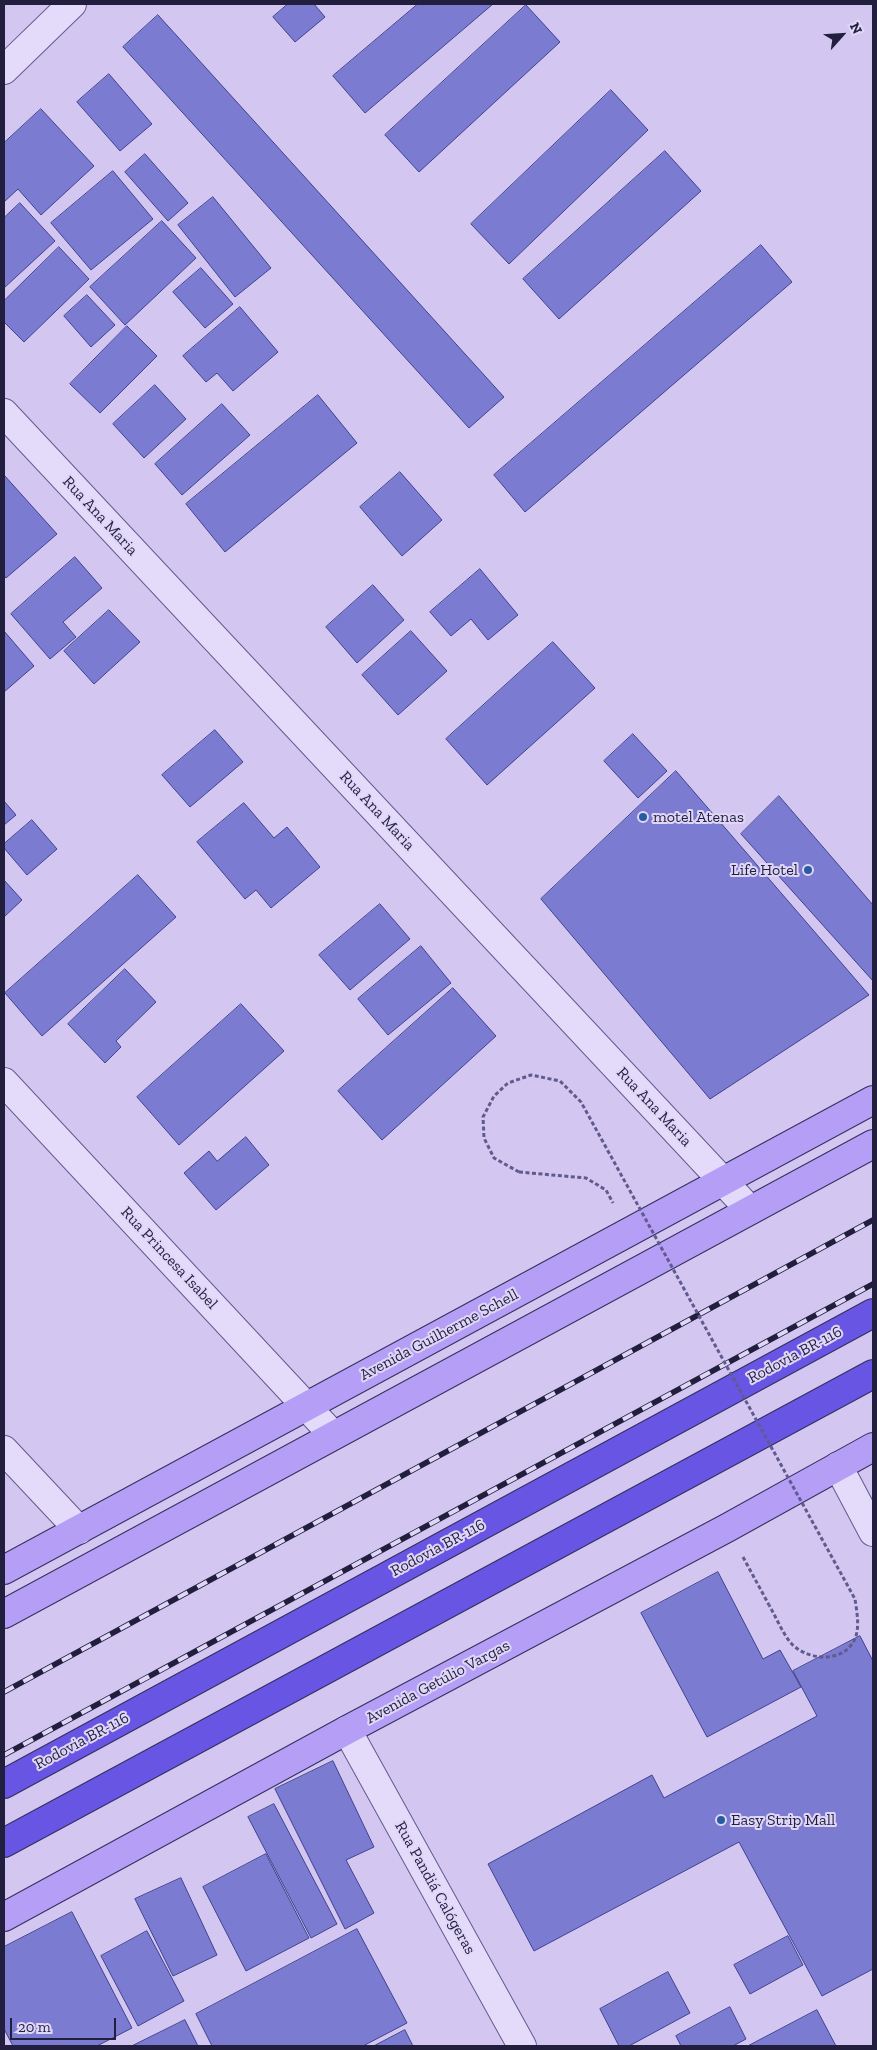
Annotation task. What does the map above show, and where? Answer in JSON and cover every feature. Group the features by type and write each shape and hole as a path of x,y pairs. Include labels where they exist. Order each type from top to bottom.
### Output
{"highway":[{"name":"Rodovia BR-116","path":"4,1784 873,1313"},
{"path":"4,1843 873,1374"}],"main road":[{"name":"Avenida Guilherme Schell","path":"4,1570 873,1100"},
{"path":"4,1614 873,1144"},
{"name":"Avenida Getúlio Vargas","path":"4,1917 348,1730 727,1528 873,1447"}],"street":[{"path":"4,70 72,4"},
{"name":"Rua Ana Maria","path":"4,413 750,1210"},
{"name":"Rua Princesa Isabel","path":"4,1082 333,1435"},
{"path":"4,1450 79,1530"},
{"path":"838,1466 873,1532"},
{"name":"Rua Pandiá Calógeras","path":"348,1730 522,2046"}],"path":[{"path":"629,1232 606,1190 586,1178 519,1172 494,1158 484,1138 483,1117 494,1096 508,1083 531,1076 560,1081 581,1102 855,1599 859,1622 852,1644 835,1657 811,1656 791,1643 727,1528"}],"building":[{"path":"288,4 314,4 325,17 295,42 273,17"},
{"path":"418,4 493,4 365,113 333,76"},
{"path":"526,5 560,42 419,172 385,135"},
{"path":"158,15 504,397 469,428 123,47"},
{"path":"109,74 152,124 120,151 77,102"},
{"path":"611,90 648,130 509,264 471,224"},
{"path":"41,109 94,166 41,215 18,189 4,202 4,143"},
{"path":"665,151 701,191 559,319 523,279"},
{"path":"145,154 188,203 168,221 125,172"},
{"path":"113,171 153,219 91,270 51,223"},
{"path":"213,197 271,268 235,297 178,225"},
{"path":"20,203 55,241 4,288 4,218"},
{"path":"162,221 196,258 125,325 90,287"},
{"path":"761,245 792,282 525,512 494,475"},
{"path":"59,247 89,279 24,342 4,322 4,301"},
{"path":"201,268 233,304 205,328 173,292"},
{"path":"87,295 115,325 91,347 64,316"},
{"path":"240,307 278,352 233,391 217,373 206,382 183,356"},
{"path":"127,326 157,356 100,413 70,384"},
{"path":"155,385 186,419 144,458 113,424"},
{"path":"318,395 357,443 225,552 186,504"},
{"path":"222,404 250,435 182,495 155,464"},
{"path":"400,472 442,520 402,556 360,507"},
{"path":"4,475 57,534 6,578 4,575"},
{"path":"75,557 102,588 63,622 76,637 50,659 11,614"},
{"path":"480,569 518,615 488,640 471,619 451,636 430,612"},
{"path":"373,585 404,620 357,663 326,627"},
{"path":"109,610 140,642 94,684 64,651"},
{"path":"4,631 34,666 4,692"},
{"path":"411,631 447,671 398,715 362,675"},
{"path":"553,642 595,688 487,785 446,739"},
{"path":"215,730 243,762 190,807 162,775"},
{"path":"633,734 667,771 638,798 604,761"},
{"path":"676,771 869,995 710,1099 541,899"},
{"name":"Life Hotel","path":"779,796 873,905 873,981 741,834"},
{"path":"4,801 16,815 4,825"},
{"path":"244,803 274,838 287,827 320,867 271,908 256,890 245,899 197,842"},
{"path":"32,820 57,849 27,875 4,848 4,844"},
{"path":"138,875 176,917 42,1036 5,993"},
{"path":"4,880 22,900 4,917"},
{"path":"380,904 410,939 350,990 319,955"},
{"path":"421,946 451,983 388,1035 358,999"},
{"path":"125,969 156,1002 116,1041 121,1047 105,1063 68,1024"},
{"path":"453,988 496,1036 382,1140 338,1091"},
{"path":"241,1004 284,1051 179,1145 137,1097"},
{"path":"246,1137 269,1165 216,1210 184,1173 209,1151 217,1161"},
{"path":"718,1572 763,1659 780,1650 801,1687 707,1737 641,1613"},
{"name":"Easy Strip Mall","path":"860,1636 873,1661 873,1969 822,1996 739,1842 534,1951 488,1864 652,1775 664,1798 817,1716 793,1671"},
{"path":"333,1761 374,1847 346,1860 374,1913 345,1929 275,1789"},
{"path":"274,1804 337,1924 311,1938 248,1817"},
{"path":"266,1854 309,1938 246,1971 203,1887"},
{"path":"181,1878 217,1955 173,1976 135,1899"},
{"path":"72,1912 132,2028 97,2046 13,2046 4,2029 4,1947"},
{"path":"357,1929 407,2023 363,2046 212,2046 196,2014"},
{"path":"147,1931 184,2001 138,2026 101,1956"},
{"path":"788,1936 803,1965 750,1994 734,1965"},
{"path":"668,1972 690,2013 629,2046 619,2046 600,2009"},
{"path":"730,2007 746,2039 733,2046 681,2046 676,2036"},
{"path":"817,2010 836,2046 748,2046"},
{"path":"185,2020 198,2046 132,2046"},
{"path":"405,2030 413,2046 374,2046"}],"railway":[{"path":"4,1692 873,1220"},
{"path":"4,1755 873,1284"}],"place":[{"name":"motel Atenas","path":"643,817"},
{"name":"Life Hotel","path":"808,870"},
{"name":"Easy Strip Mall","path":"721,1820"}]}
